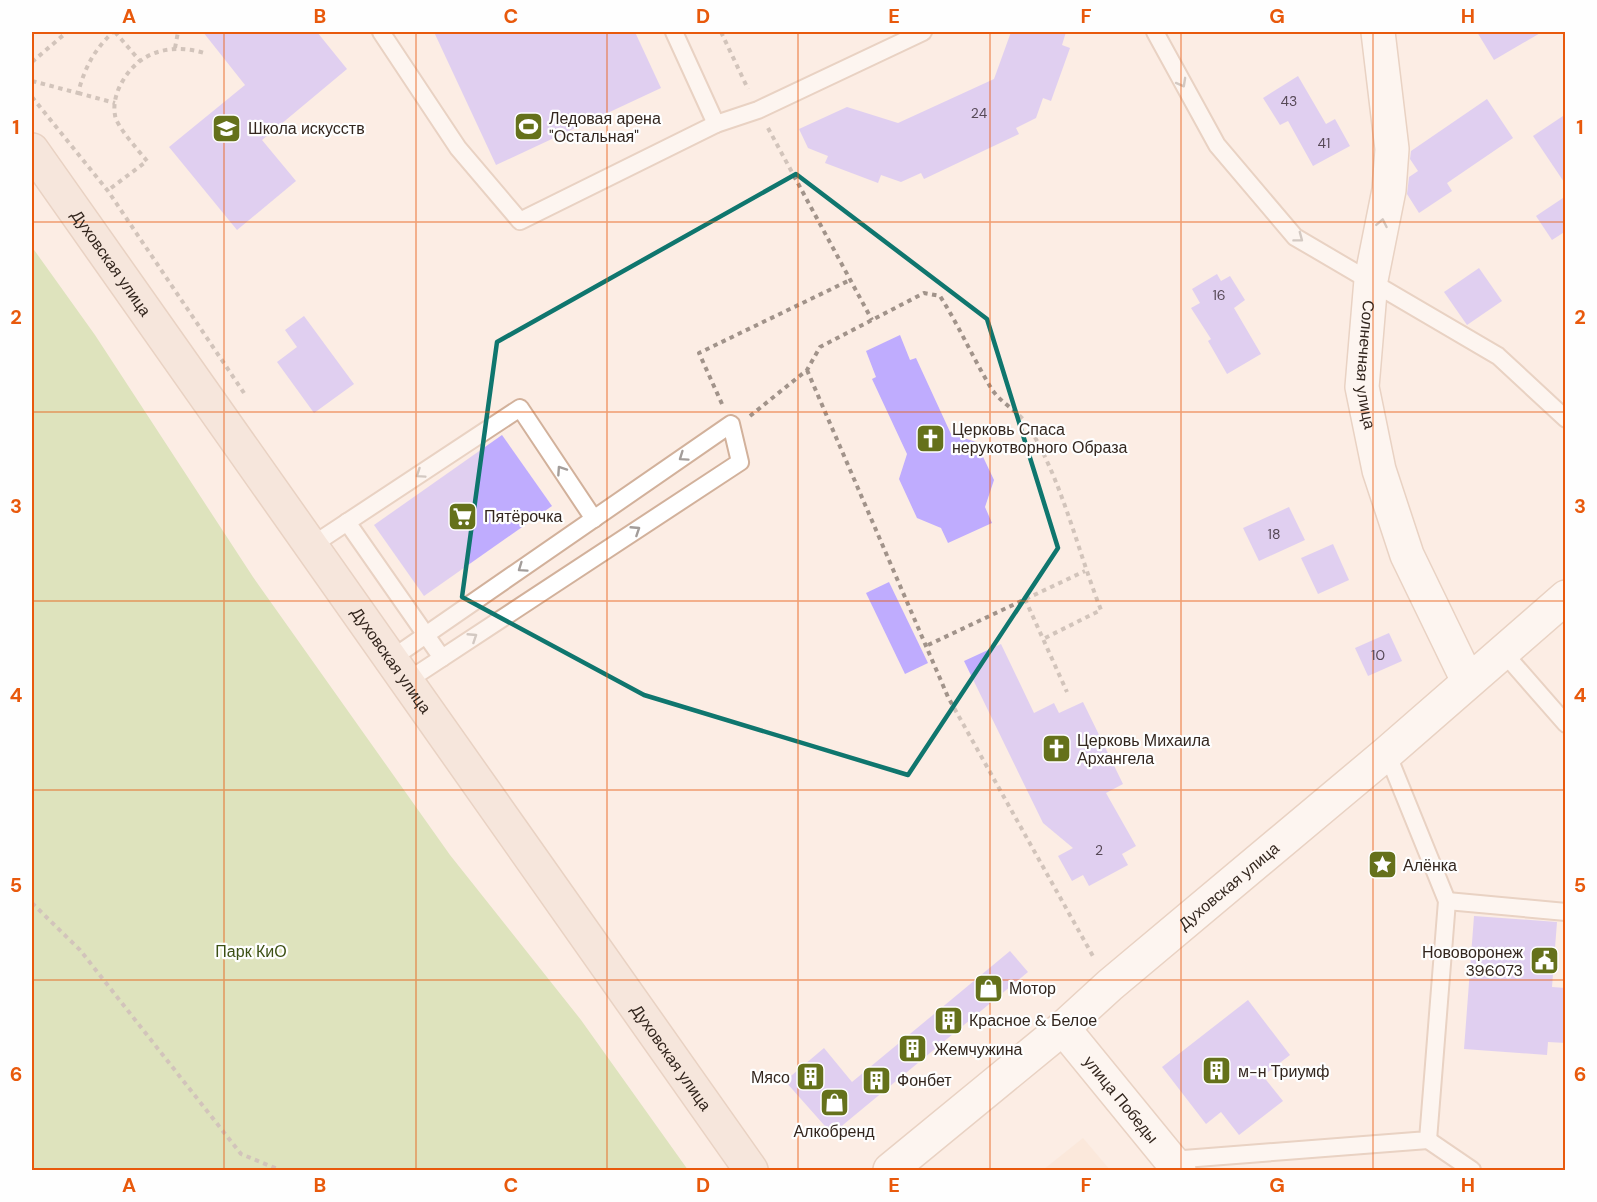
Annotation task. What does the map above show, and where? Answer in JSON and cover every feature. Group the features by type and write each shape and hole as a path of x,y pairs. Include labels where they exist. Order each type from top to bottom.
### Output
{"street":[{"name":"Солнечная улица","path":"1378,32 1392,150 1389,190 1371,280 1362,387 1379,470 1407,555 1468,681"},
{"name":"Духовская улица","path":"32,150 751,1170"},
{"name":"Духовская улица","path":"890,1170 1063,1028 1110,985 1387,753 1566,597"},
{"name":"улица Победы","path":"1063,1028 1175,1165"}],"lane":[{"path":"381,32 458,148 520,221 716,124 758,110 923,32"},
{"path":"674,32 716,124"},
{"path":"1155,32 1217,145 1295,237 1498,356 1566,419"},
{"path":"312,546 520,408 594,519"},
{"path":"731,424 740,462 442,658 399,670 426,635 731,424"},
{"path":"347,522 442,658"},
{"path":"1503,652 1566,724"},
{"path":"1387,753 1447,901 1428,1140"},
{"path":"1447,901 1566,912"},
{"path":"1175,1165 1428,1140 1472,1170"}],"path":[{"path":"32,62 67,32"},
{"path":"78,93 84,69 96,48 114,32 140,61"},
{"path":"175,48 178,32"},
{"path":"721,32 758,110 848,281 872,320"},
{"path":"111,188 147,161 115,117 115,103 125,75 140,61 161,50 175,48 204,53"},
{"path":"32,81 115,103"},
{"path":"32,97 108,191 247,396"},
{"path":"848,281 699,353 731,424 745,420 807,369 820,347 924,293 940,296 962,331 992,390 1028,426 1065,504 1085,571 1101,610 1043,639"},
{"path":"807,369 928,645 948,698 1110,985"},
{"path":"928,645 1085,571"},
{"path":"1025,599 1067,692"},
{"path":"32,903 80,950 241,1154 280,1170"}],"highlighted area":[{"path":"796,174 987,319 1058,548 908,775 644,695 462,597 497,342"}],"shaded area":[{"path":"1083,1138 1110,1170 1043,1170"}],"green space":[{"name":"Парк КиО","path":"32,247 95,335 253,577 450,855 581,1020 688,1170 32,1170"}],"building":[{"name":"Школа искусств","path":"203,32 317,32 347,69 262,140 296,181 237,230 169,147 245,85"},
{"name":"Ледовая арена \"Остальная\"","path":"434,32 635,32 661,88 496,165"},
{"path":"1011,32 1066,32 1062,45 1070,48 1051,101 1043,98 1036,118 1016,128 1019,134 924,179 921,173 901,182 881,175 878,183 825,163 828,156 808,148 799,129 847,107 898,123 994,79"},
{"path":"1477,32 1542,32 1494,60"},
{"path":"1298,76 1326,124 1335,119 1350,146 1313,166 1288,121 1280,125 1263,98"},
{"path":"1487,99 1513,138 1447,183 1452,191 1419,213 1407,194 1409,177 1418,171 1410,159 1411,151"},
{"path":"1566,114 1566,185 1533,136"},
{"path":"1566,196 1566,231 1552,240 1536,216"},
{"path":"1479,268 1502,301 1467,325 1444,292"},
{"path":"1217,274 1221,281 1230,276 1245,300 1234,308 1261,354 1227,374 1208,341 1211,339 1191,308 1200,303 1192,289"},
{"path":"304,316 354,384 314,413 277,362 297,347 285,330"},
{"name":"Церковь Спаса нерукотворного Образа","path":"900,335 910,360 916,358 951,434 976,442 994,480 985,507 992,523 948,543 941,528 917,518 899,479 907,454 872,379 876,377 866,351"},
{"name":"Пятёрочка","path":"502,435 552,506 424,596 374,525"},
{"path":"1289,507 1305,540 1259,561 1243,528"},
{"path":"1333,544 1349,580 1318,594 1301,558"},
{"path":"889,582 928,663 905,674 866,593"},
{"path":"1389,633 1402,661 1368,676 1355,648"},
{"name":"Церковь Михаила Архангела","path":"1001,644 1034,713 1054,703 1059,713 1083,702 1123,784 1106,793 1136,846 1122,854 1128,865 1089,886 1083,875 1072,881 1058,856 1073,848 1043,823 964,661"},
{"path":"1474,916 1557,922 1552,987 1566,988 1566,1043 1548,1042 1547,1055 1464,1049"},
{"path":"1010,951 1028,972 832,1134 785,1081 824,1048 852,1082"},
{"name":"м-н Триумф","path":"1248,1000 1290,1055 1263,1076 1283,1101 1239,1135 1221,1112 1206,1124 1162,1067"}],"place":[{"name":"Ледовая арена \"Остальная\"","path":"528,127"},
{"name":"Школа искусств","path":"227,128"},
{"name":"Церковь Спаса нерукотворного Образа","path":"931,438"},
{"name":"Пятёрочка","path":"463,516"},
{"name":"Церковь Михаила Архангела","path":"1056,749"},
{"name":"Алёнка","path":"1382,865"},
{"name":"Нововоронеж 396073","path":"1544,961"},
{"name":"Мотор","path":"988,988"},
{"name":"Красное & Белое","path":"948,1020"},
{"name":"Жемчужина","path":"913,1049"},
{"name":"м-н Триумф","path":"1217,1071"},
{"name":"Мясо","path":"811,1077"},
{"name":"Фонбет","path":"876,1080"},
{"name":"Алкобренд","path":"834,1103"}]}
